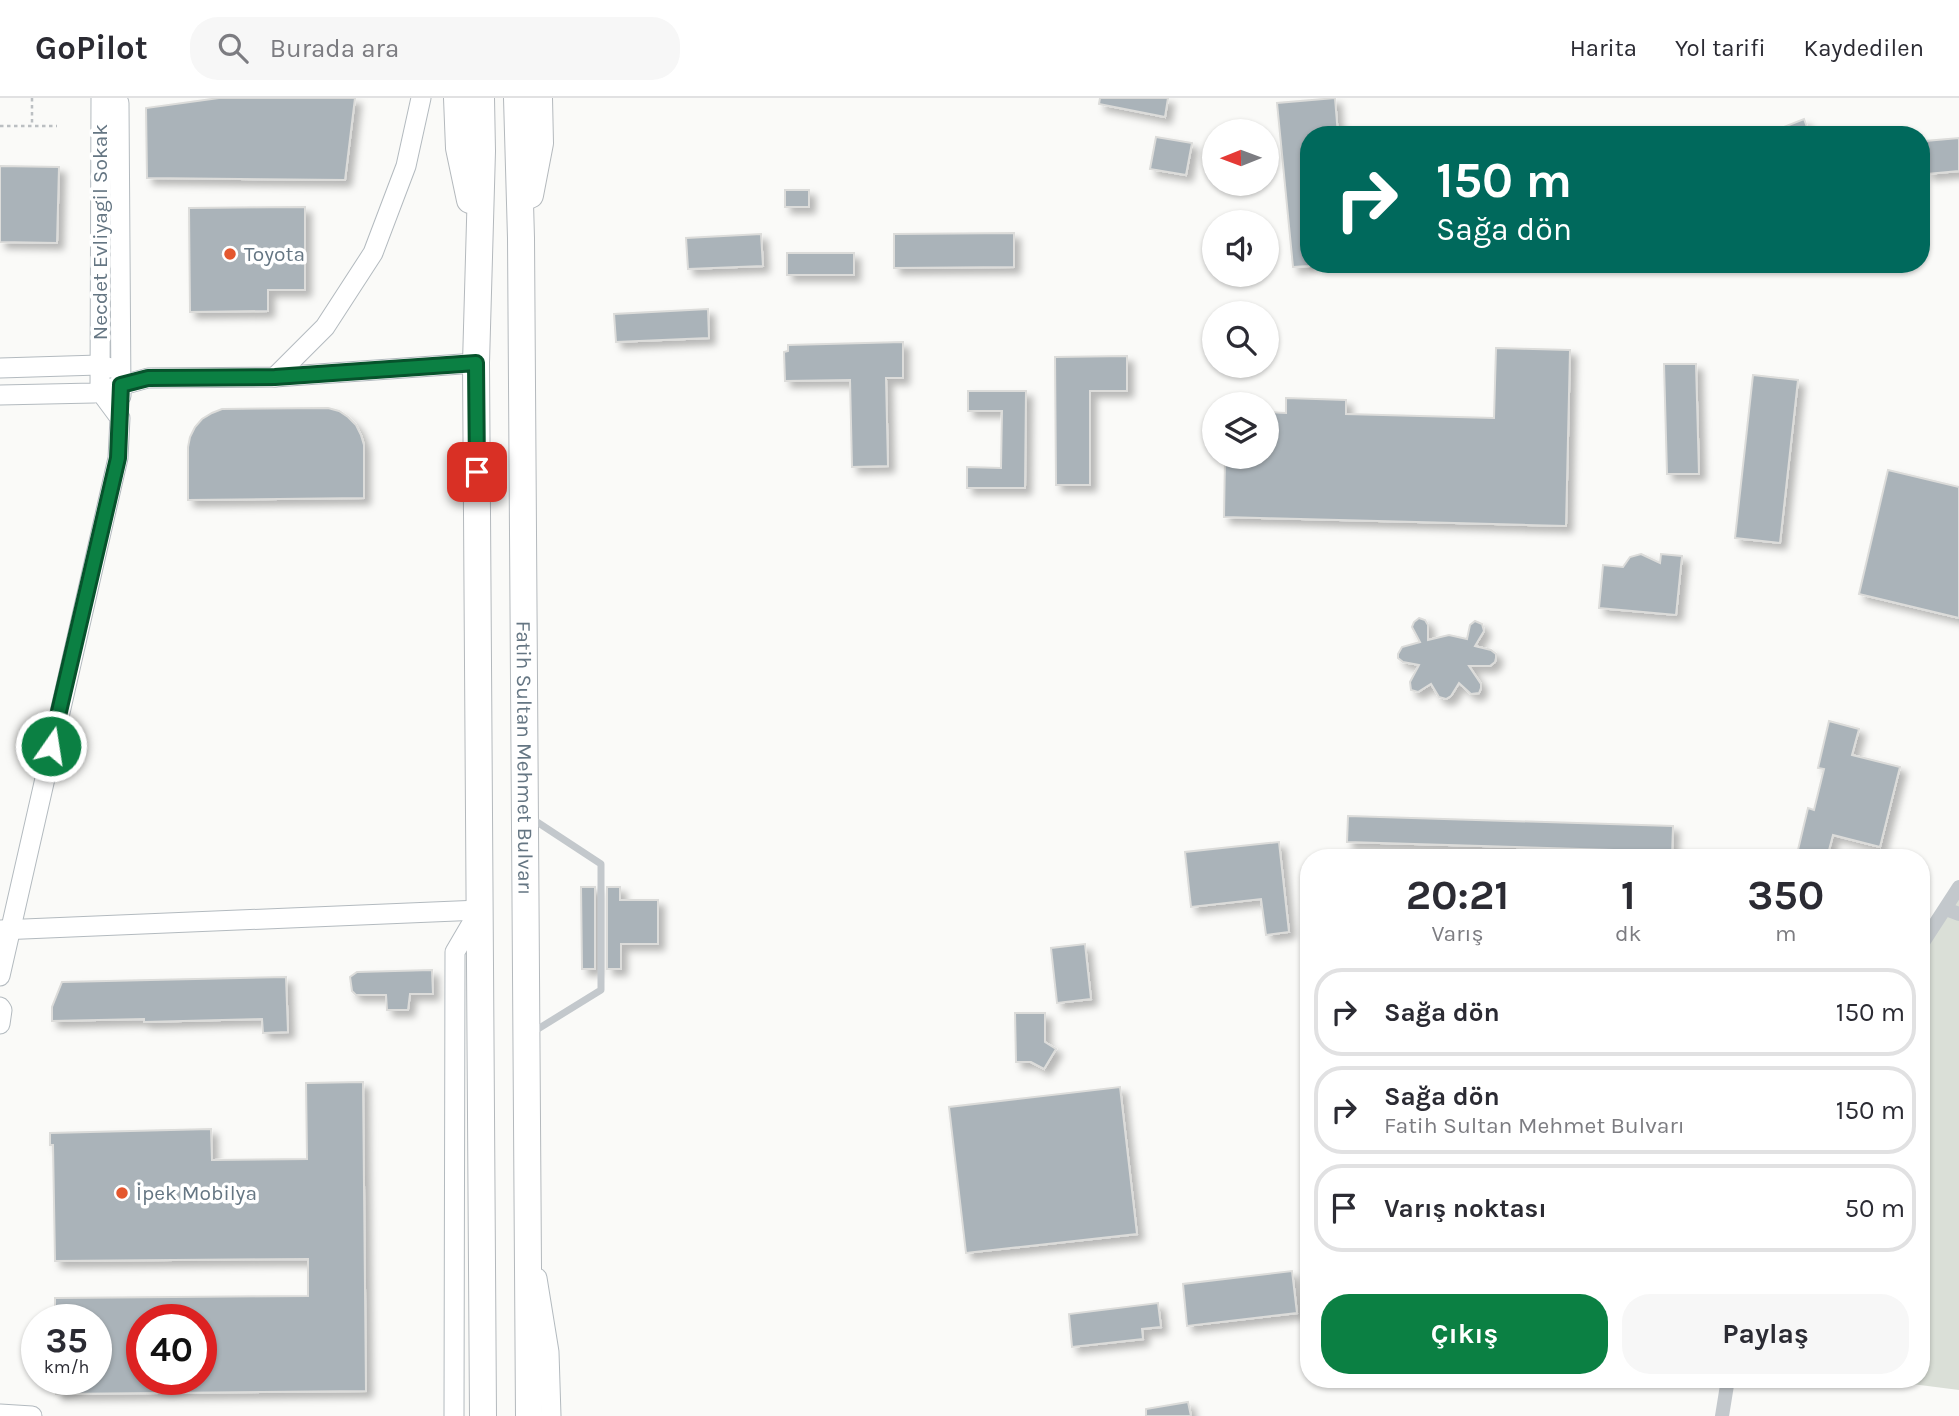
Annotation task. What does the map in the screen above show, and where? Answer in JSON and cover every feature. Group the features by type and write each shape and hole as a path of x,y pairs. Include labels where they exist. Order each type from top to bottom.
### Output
{"highway":[{"path":"457,98 459,148 479,240"},
{"path":"481,98 476,363 483,1416"},
{"name":"Fatih Sultan Mehmet Bulvarı","path":"517,98 521,238 529,1416"},
{"path":"521,238 540,143 539,98"}],"street":[{"name":"Necdet Evliyagil Sokak","path":"100,391 101,98"},
{"path":"0,976 5,930 118,458 122,378 117,98"},
{"path":"275,377 325,327 373,253 405,166 421,98"},
{"path":"0,368 99,365 122,378 275,377 476,363"},
{"path":"0,395 100,391 122,378"},
{"path":"100,391 120,418"},
{"path":"1930,935 1952,912 1959,887"},
{"path":"5,930 480,910"},
{"path":"454,1416 455,952 480,910"},
{"path":"0,1007 0,1024"},
{"path":"528,1219 549,1352 551,1416"},
{"path":"1722,1416 1727,1388"},
{"path":"0,1414 32,1416"}],"lane":[{"path":"525,814 601,864 601,990 527,1037"}],"path":[{"path":"31,98 32,126"},
{"path":"0,126 57,126"}],"shaded area":[{"path":"1959,887 1959,1390 1930,1386 1930,932"}],"building":[{"path":"219,98 355,98 345,180 147,178 146,108"},
{"path":"1100,98 1168,98 1165,117 1099,104"},
{"path":"1335,98 1337,126 1300,126 1300,267 1293,267 1277,103"},
{"path":"1804,119 1807,126 1786,126"},
{"path":"1156,137 1192,143 1186,175 1150,169"},
{"path":"1959,138 1959,171 1930,174 1930,141"},
{"path":"0,166 59,167 57,243 0,242"},
{"path":"785,190 809,190 809,207 785,207"},
{"path":"305,207 305,290 268,290 268,311 190,312 189,208"},
{"path":"1014,233 1014,267 894,268 894,234"},
{"path":"761,234 763,266 688,269 686,238"},
{"path":"787,253 854,253 854,275 787,275"},
{"path":"708,309 709,338 616,342 614,314"},
{"path":"903,342 903,378 886,378 888,466 852,467 850,380 785,381 784,352 788,351 788,345"},
{"path":"1496,348 1570,350 1566,526 1224,517 1225,469 1279,469 1279,413 1286,413 1286,398 1346,400 1346,414 1494,418"},
{"path":"1127,356 1127,391 1090,391 1090,485 1056,485 1055,357"},
{"path":"1664,364 1696,364 1699,474 1667,474"},
{"path":"1753,375 1798,380 1780,543 1735,538"},
{"path":"968,391 1026,391 1025,488 967,488 967,467 1001,468 1002,411 968,411"},
{"path":"328,408 348,417 361,435 364,445 364,498 188,500 188,447 195,427 202,419 222,409"},
{"path":"1888,470 1959,487 1959,618 1859,594"},
{"path":"1641,554 1660,563 1661,554 1682,556 1676,615 1599,608 1603,565 1623,567 1630,557"},
{"path":"1419,618 1425,620 1428,625 1428,640 1449,635 1467,639 1470,625 1475,621 1482,624 1484,631 1475,646 1491,650 1496,654 1496,658 1490,666 1469,666 1481,684 1479,693 1471,694 1459,683 1446,699 1439,697 1431,684 1418,692 1411,690 1410,682 1419,665 1403,662 1398,658 1398,654 1402,647 1420,642 1412,627"},
{"path":"1829,721 1859,729 1852,755 1900,767 1880,847 1833,835 1829,849 1798,849 1808,808 1814,810 1824,769 1818,768"},
{"path":"1348,816 1673,826 1672,849 1347,842"},
{"path":"1279,842 1289,932 1266,935 1261,899 1191,907 1185,852"},
{"path":"581,887 595,887 595,969 582,969"},
{"path":"607,887 620,887 620,900 658,900 658,944 621,944 621,969 607,969"},
{"path":"1085,944 1091,999 1057,1003 1051,948"},
{"path":"432,970 433,994 410,994 408,1010 387,1010 386,995 356,995 352,991 350,977 357,972"},
{"path":"286,977 288,1032 263,1033 262,1019 52,1021 52,1007 62,982"},
{"path":"1015,1013 1045,1013 1045,1042 1056,1049 1044,1069 1031,1062 1016,1062"},
{"path":"363,1082 366,1391 217,1392 217,1304 126,1304 126,1393 112,1393 112,1304 55,1304 55,1298 308,1296 308,1259 55,1261 53,1145 50,1145 50,1133 211,1129 212,1160 307,1159 306,1083"},
{"path":"1120,1087 1137,1234 966,1253 949,1107"},
{"path":"1292,1271 1297,1313 1187,1326 1183,1284"},
{"path":"1158,1303 1161,1327 1142,1329 1143,1339 1072,1347 1069,1314"},
{"path":"1188,1402 1191,1416 1146,1416 1146,1409"}],"place":[{"name":"Toyota","path":"230,254"},
{"name":"İpek Mobilya","path":"122,1193"}],"route":[{"path":"51,746 118,458 121,385 148,378 275,377 476,363 477,472"}]}
